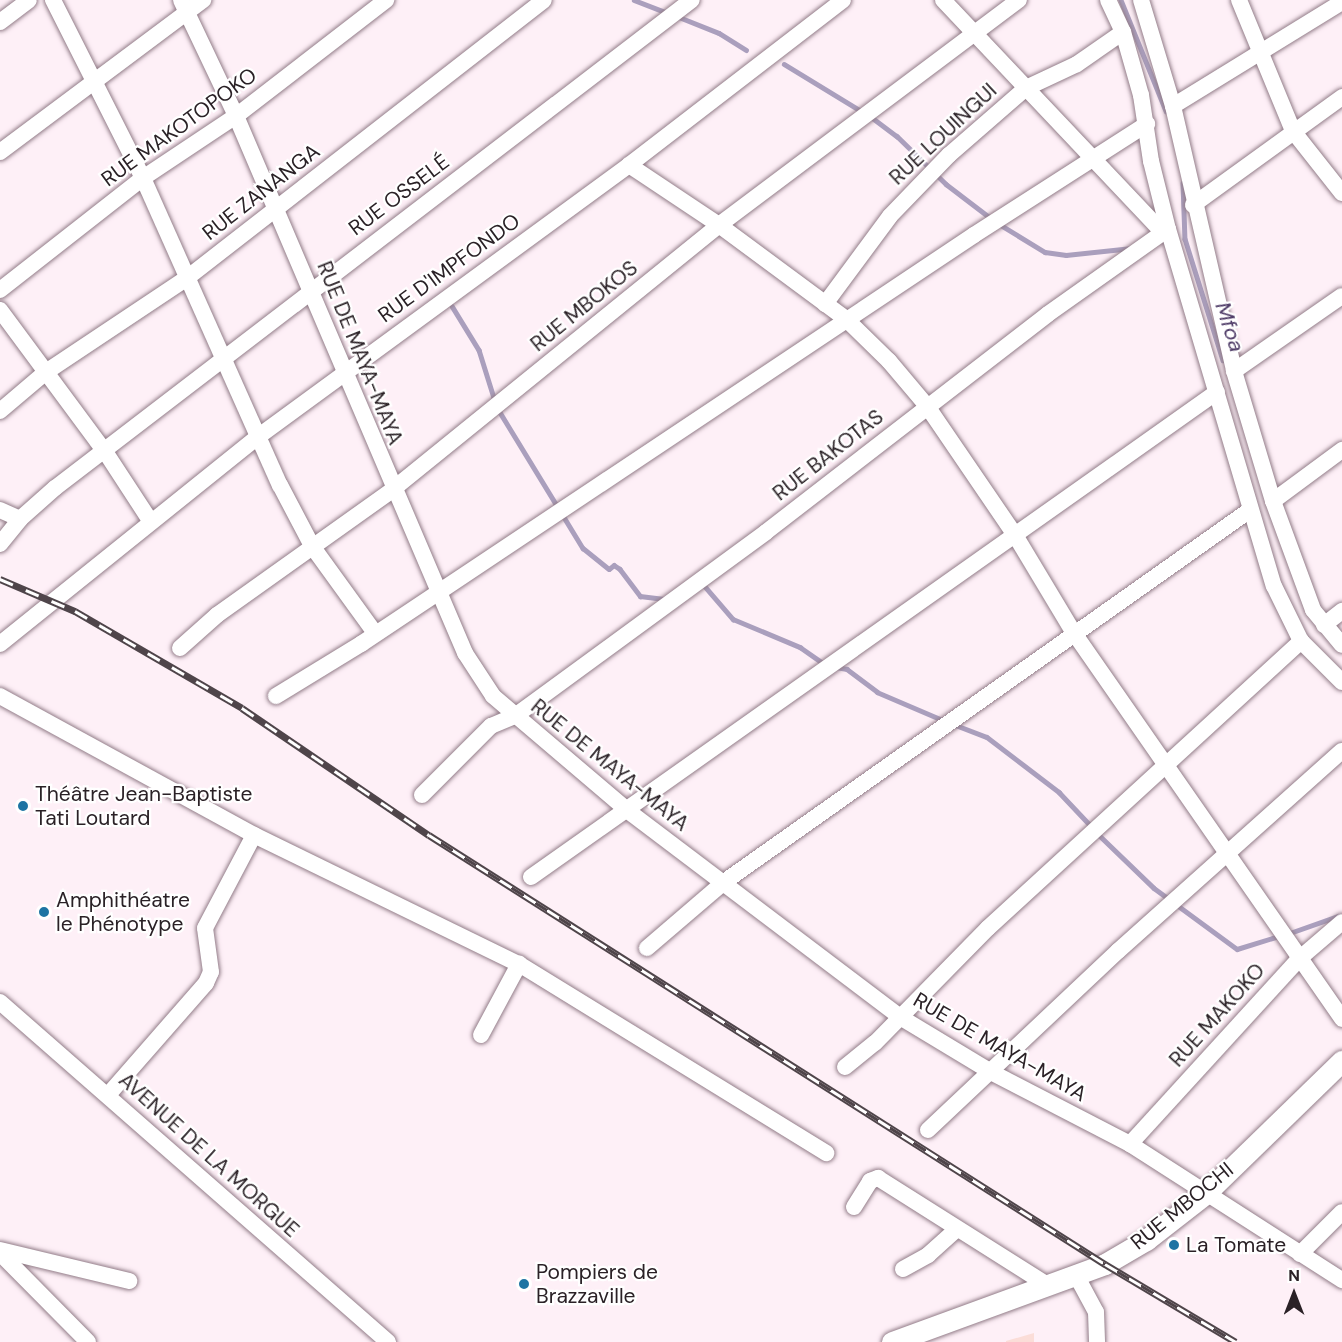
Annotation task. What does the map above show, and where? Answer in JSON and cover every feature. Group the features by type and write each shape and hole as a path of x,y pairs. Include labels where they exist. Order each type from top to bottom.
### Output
{"main road":[{"name":"RUE MBOCHI","path":"892,1342 1076,1275 1146,1240 1205,1194 1342,1062"}],"street":[{"path":"0,22 28,0"},
{"path":"53,0 143,178 222,358 312,546 375,633"},
{"path":"0,152 93,82 184,6 203,0"},
{"name":"RUE MAKOTOPOKO","path":"0,290 143,178 236,116 386,0"},
{"name":"RUE ZANANGA","path":"0,411 46,372 187,278 544,0"},
{"name":"RUE OSSELÉ","path":"0,544 20,519 55,488 106,453 222,358 692,0"},
{"name":"RUE D'IMPFONDO","path":"0,644 259,436 629,165 843,0"},
{"path":"943,0 1165,231"},
{"name":"RUE MBOKOS","path":"180,648 217,615 392,490 719,225 1019,0"},
{"path":"1108,0 1123,32 1147,124 1151,161 1165,231 1217,392 1274,586 1301,641 1342,682"},
{"path":"1141,0 1173,106 1193,205 1234,371 1273,501 1303,587 1324,625 1342,645"},
{"path":"1239,0 1293,131 1342,194"},
{"path":"1173,106 1342,2"},
{"name":"RUE DE MAYA-MAYA","path":"184,6 236,116 392,490 474,673 515,716 628,812 900,1017 991,1072 1130,1144 1342,1280"},
{"name":"RUE LOUINGUI","path":"825,304 916,186 1026,88 1077,64 1123,32"},
{"path":"1193,205 1342,97"},
{"path":"276,696 375,633 846,319 1147,124"},
{"path":"629,165 719,225 846,319 890,361 927,406 1015,535 1074,633 1125,703 1226,854 1342,1019"},
{"name":"RUE BAKOTAS","path":"422,795 491,726 515,716 766,532 927,406 1165,231"},
{"path":"1234,371 1342,296"},
{"path":"0,310 106,453 151,522"},
{"path":"531,877 628,812 939,585 1015,535 1217,392"},
{"path":"1273,501 1342,450"},
{"path":"0,510 20,519"},
{"path":"647,948 723,882 1250,510"},
{"path":"1324,625 1342,611"},
{"path":"845,1067 900,1017 988,928 1167,768 1301,641"},
{"path":"0,696 254,835 519,964 826,1153"},
{"path":"928,1130 1226,854 1342,751"},
{"path":"108,1095 206,983 211,972 205,928 254,835"},
{"name":"RUE MAKOKO","path":"1130,1144 1300,958 1342,922"},
{"path":"481,1035 519,964"},
{"name":"AVENUE DE LA MORGUE","path":"0,1002 388,1342"},
{"path":"855,1207 870,1181 878,1178 956,1230 1047,1285"},
{"path":"1300,1254 1342,1212"},
{"path":"903,1269 928,1255 956,1230"},
{"path":"0,1251 129,1281"},
{"path":"0,1251 88,1342"},
{"path":"1076,1275 1096,1312 1097,1342"}],"shaded area":[{"path":"1034,1333 1034,1342 1006,1342 1006,1341"}],"waterway":[{"path":"634,0 668,13"},
{"name":"Mfoa","path":"1121,0 1166,111"},
{"path":"679,17 719,33 746,50"},
{"path":"784,64 863,112"},
{"path":"870,116 897,136 946,184 992,219"},
{"name":"Mfoa","path":"1183,183 1185,239 1223,360"},
{"path":"999,224 1045,252 1066,255 1132,248"},
{"path":"452,306 479,350 495,401"},
{"path":"498,409 583,548 609,569 614,565 620,569 640,596 666,599"},
{"path":"702,583 733,619 800,647 824,664"},
{"path":"836,667 847,669 877,692 945,721"},
{"path":"953,724 987,737 1059,792 1092,827"},
{"path":"1097,833 1154,888 1237,949 1279,936"},
{"path":"1287,934 1338,916"}],"railway":[{"path":"0,579 75,611 242,708 429,835 1105,1264 1236,1342"}],"place":[{"name":"Théâtre Jean-Baptiste Tati Loutard","path":"23,806"},
{"name":"Amphithéatre le Phénotype","path":"44,912"},
{"name":"La Tomate","path":"1174,1245"},
{"name":"Pompiers de Brazzaville","path":"524,1284"}]}
